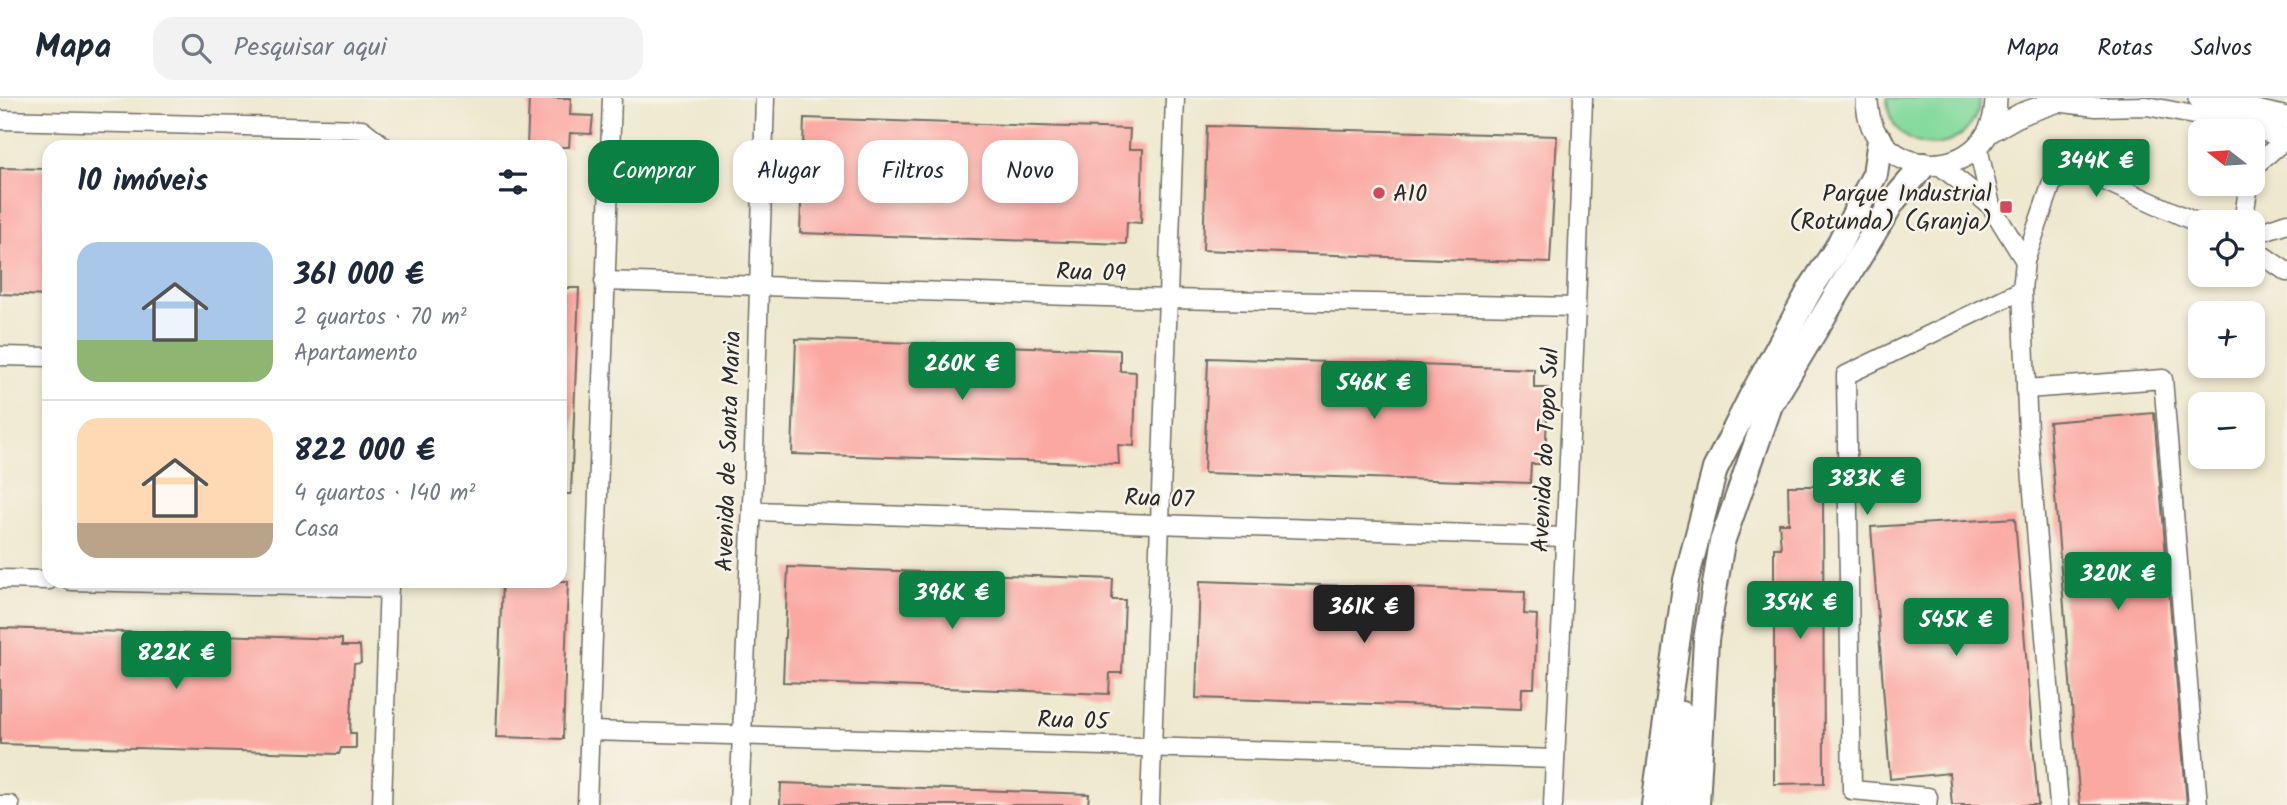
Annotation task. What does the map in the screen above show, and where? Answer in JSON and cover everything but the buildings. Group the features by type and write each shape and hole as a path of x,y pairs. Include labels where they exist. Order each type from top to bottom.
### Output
{"highway":[{"path":"1654,805 1686,580 1715,469 1751,397 1811,288 1837,248 1875,174 1880,140"},
{"path":"1697,805 1706,640 1722,542 1770,405 1893,201 1931,165"},
{"path":"1678,805 1683,681 1694,587 1721,484 1751,397"},
{"path":"1662,805 1668,714"}],"main road":[{"path":"1867,98 1872,125 1880,140 1892,152 1907,161 1931,165 1960,159 2021,114 2061,100"},
{"path":"1983,140 1996,111 1996,98"},
{"path":"2199,98 2287,118"}],"street":[{"path":"587,805 612,98"},
{"name":"Avenida de Santa Maria","path":"739,805 752,510 765,98"},
{"path":"1150,805 1175,98"},
{"name":"Avenida do Topo Sul","path":"1553,805 1583,98"},
{"path":"2061,100 2096,107 2147,106 2199,119"},
{"path":"0,120 362,129 376,140"},
{"path":"280,140 281,128"},
{"path":"2265,134 2287,138"},
{"path":"2265,157 2287,138"},
{"path":"1983,140 1991,206"},
{"path":"1931,165 1991,206 2025,261"},
{"path":"2059,805 2026,389 2022,290 2025,261 2052,183 2076,168 2188,219"},
{"path":"2265,231 2287,223"},
{"path":"2265,257 2287,272"},
{"name":"Rua 09","path":"604,281 1169,299 1576,307"},
{"path":"1927,805 1928,797 1853,790 1846,375 2022,290"},
{"path":"0,356 42,357"},
{"path":"2026,389 2163,379 2198,805"},
{"name":"Rua 07","path":"752,510 1565,537"},
{"path":"0,579 42,580"},
{"path":"382,805 389,588"},
{"name":"Rua 05","path":"590,731 1555,759"},
{"path":"0,805 10,805"}],"green space":[{"path":"1887,98 1980,98 1980,101 1973,121 1962,134 1947,143 1930,145 1915,142 1901,133 1891,118"}],"place":[{"name":"A10","path":"1379,193"},
{"name":"Parque Industrial (Rotunda) (Granja)","path":"2006,207"}]}
